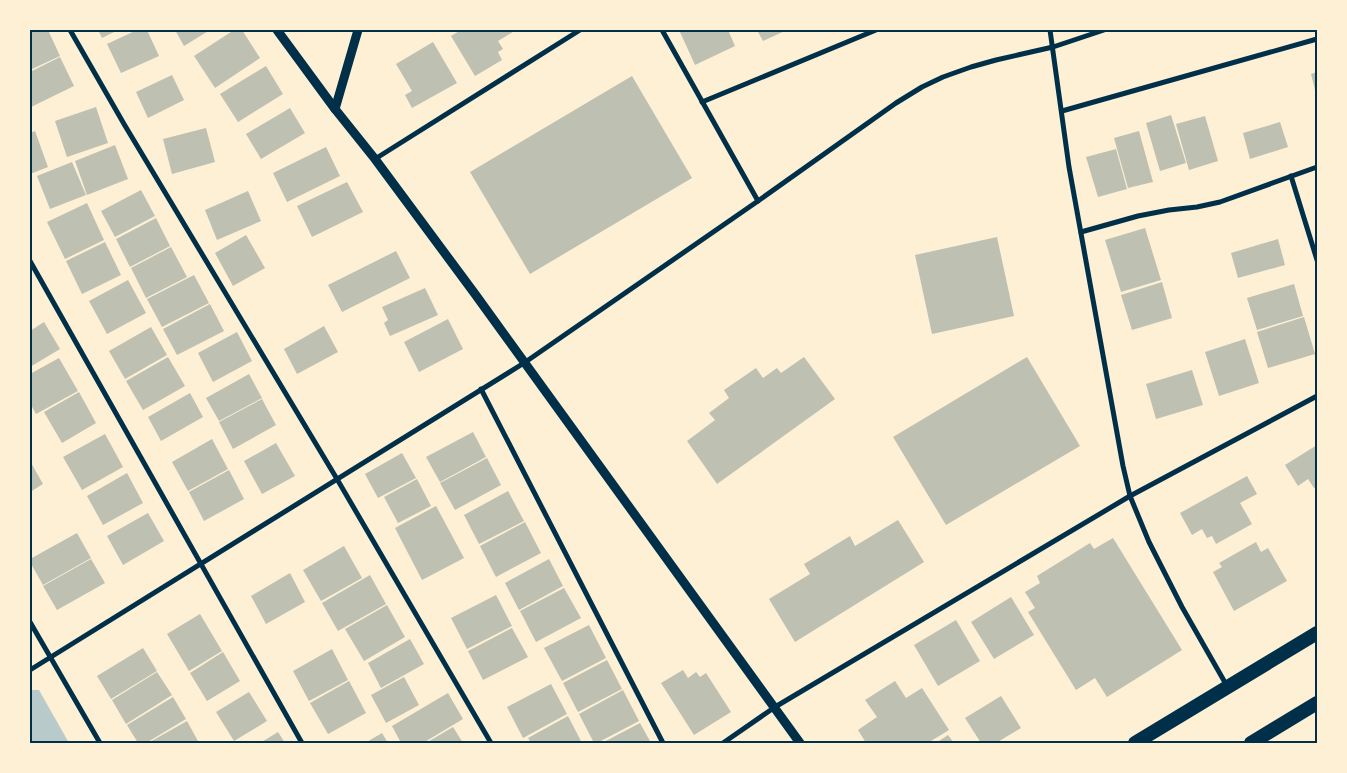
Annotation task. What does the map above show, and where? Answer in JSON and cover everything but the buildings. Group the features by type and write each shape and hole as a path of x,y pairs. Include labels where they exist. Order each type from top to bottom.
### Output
{"highway":[{"path":"1135,743 1317,633"},
{"path":"1251,743 1317,703"}],"street":[{"path":"70,30 124,124 337,479 491,743"},
{"path":"277,30 335,109 375,159 800,743"},
{"path":"335,109 358,30"},
{"path":"375,159 580,30"},
{"path":"662,30 758,200"},
{"path":"702,102 876,30"},
{"path":"1050,30 1069,167 1130,496 1149,542 1173,590 1227,686"},
{"path":"30,670 524,363 861,126 922,87 971,67 1053,47 1104,30"},
{"path":"1062,111 1317,39"},
{"path":"1081,232 1138,216 1220,202 1317,167"},
{"path":"1291,176 1317,260"},
{"path":"30,261 302,743"},
{"path":"481,389 663,743"},
{"path":"723,743 775,707 1130,496 1317,396"},
{"path":"30,622 100,743"}],"shaded area":[{"path":"30,690 39,690 69,743 30,743"}]}
